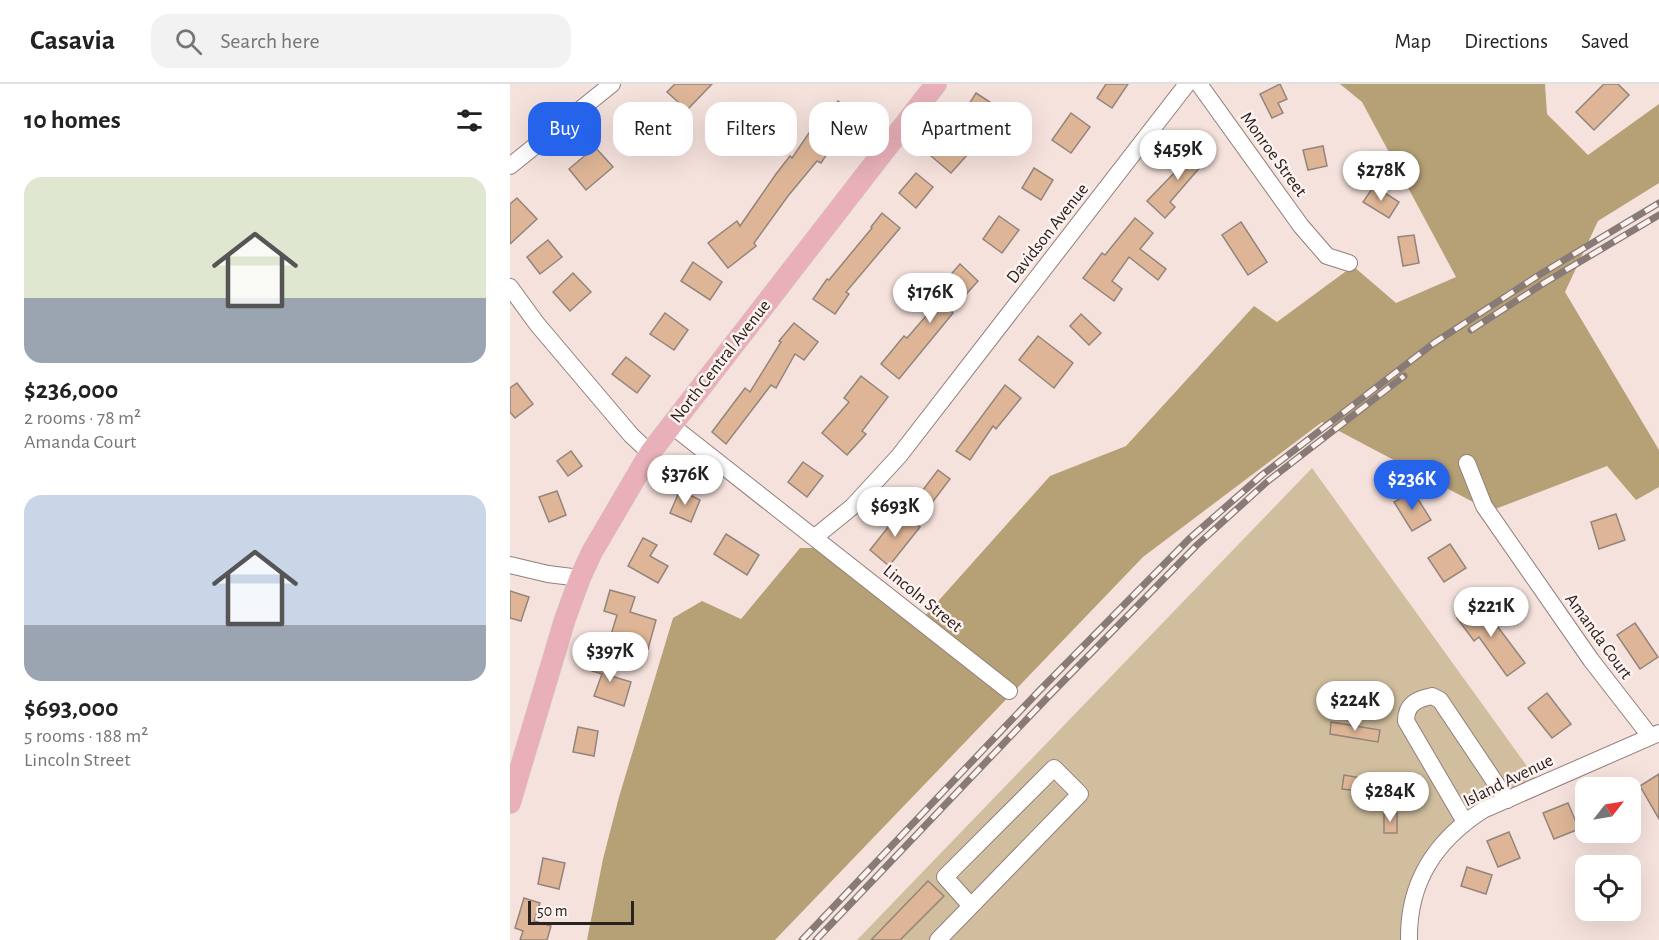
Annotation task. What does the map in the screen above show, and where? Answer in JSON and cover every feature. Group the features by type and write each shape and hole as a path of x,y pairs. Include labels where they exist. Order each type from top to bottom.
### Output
{"main road":[{"name":"North Central Avenue","path":"510,803 565,619 580,578 592,552 650,453 936,84"}],"street":[{"path":"510,166 612,84"},
{"name":"Davidson Avenue","path":"815,537 852,507 899,456 1188,84"},
{"name":"Monroe Street","path":"1199,84 1301,226 1327,256 1349,263"},
{"path":"510,287 544,332 650,453"},
{"name":"Lincoln Street","path":"671,425 1009,691"},
{"name":"Amanda Court","path":"1467,463 1484,506 1591,660 1654,735"},
{"path":"510,565 548,574 580,578"},
{"path":"1465,822 1406,721 1406,712 1412,703 1420,698 1432,696 1440,700 1507,800"},
{"name":"Island Avenue","path":"1409,940 1410,913 1414,894 1433,855 1448,836 1483,810 1654,735"},
{"path":"938,940 1080,794 1054,768 945,877 971,906"}],"shaded area":[{"path":"1340,84 1545,84 1547,114 1588,155 1659,104 1659,183 1598,221 1565,292 1659,450 1659,487 1636,500 1607,466 1490,511 1322,422 1143,557 775,940 587,940 603,859 619,797 673,618 702,601 741,619 800,548 834,548 924,617 1050,476 1126,446 1254,306 1277,322 1353,266 1396,303 1456,277 1362,102"},
{"path":"1312,468 1537,780 1477,812 1419,887 1416,940 857,940"}],"building":[{"path":"675,84 712,84 693,104 678,102 667,92"},
{"path":"1106,84 1128,84 1112,108 1097,98"},
{"path":"1280,84 1287,99 1278,103 1283,113 1272,118 1260,94"},
{"path":"1604,84 1618,84 1629,95 1594,130 1576,112"},
{"path":"976,93 990,102 970,102"},
{"path":"1071,113 1090,127 1071,153 1052,140"},
{"path":"809,133 809,156 826,156 821,163 817,161 788,196 754,243 756,246 728,268 708,243 737,221 740,226 790,156 792,158 797,156 797,151"},
{"path":"1192,144 1208,158 1170,202 1175,207 1165,218 1147,201 1179,168 1175,165"},
{"path":"1323,146 1327,166 1308,170 1303,150"},
{"path":"601,154 613,167 586,190 569,169 584,156 601,156"},
{"path":"931,156 966,156 951,173"},
{"path":"1034,168 1053,180 1041,200 1022,188"},
{"path":"916,173 933,187 916,208 899,193"},
{"path":"1374,186 1399,202 1389,218 1363,202"},
{"path":"517,198 537,219 510,244 510,204"},
{"path":"882,213 900,228 846,292 849,294 835,314 813,299"},
{"path":"999,216 1019,230 1002,253 983,239"},
{"path":"1135,218 1153,233 1140,249 1166,269 1158,280 1129,257 1112,281 1122,289 1114,301 1083,278 1102,253 1105,255"},
{"path":"1241,222 1267,262 1248,275 1222,235"},
{"path":"1414,235 1419,263 1403,266 1398,237"},
{"path":"548,240 562,257 540,274 527,257"},
{"path":"693,262 722,282 710,300 681,281"},
{"path":"960,264 978,281 951,311 953,313 899,379 881,364 904,336 907,338 952,286 946,280"},
{"path":"573,273 591,292 570,311 553,292"},
{"path":"665,313 688,330 674,350 650,334"},
{"path":"1081,314 1101,333 1089,345 1070,326"},
{"path":"794,323 818,342 804,360 795,354 776,388 771,385 726,444 712,432 745,388 750,392 781,342 779,341"},
{"path":"1038,336 1073,363 1054,388 1019,360"},
{"path":"626,357 650,376 637,393 612,374"},
{"path":"861,376 888,397 862,431 866,434 847,455 822,433 849,402 844,398"},
{"path":"517,383 533,404 515,418 510,412 510,388"},
{"path":"1005,385 1021,398 996,429 993,426 970,460 956,451"},
{"path":"571,451 582,466 568,476 557,461"},
{"path":"803,462 823,476 807,497 788,482"},
{"path":"938,470 950,479 931,504 919,495"},
{"path":"680,490 700,500 691,522 670,513"},
{"path":"557,491 566,515 549,522 539,497"},
{"path":"1413,491 1431,520 1412,531 1394,502"},
{"path":"901,511 920,527 889,566 870,550"},
{"path":"1616,514 1625,540 1599,549 1591,522"},
{"path":"726,534 759,555 747,575 714,554"},
{"path":"643,538 657,545 650,556 668,566 658,583 628,566"},
{"path":"1450,544 1466,568 1444,582 1428,558"},
{"path":"610,590 635,597 630,612 656,620 648,649 610,638 617,615 604,611"},
{"path":"510,591 529,597 521,621 510,618"},
{"path":"1479,602 1525,663 1507,676 1479,637 1474,641 1457,618"},
{"path":"1635,623 1658,657 1640,669 1617,635"},
{"path":"598,655 613,660 608,675 631,682 624,706 594,696 602,674 592,671"},
{"path":"1547,693 1571,724 1552,738 1528,708"},
{"path":"1331,722 1380,730 1378,742 1330,734"},
{"path":"578,727 598,731 594,756 573,752"},
{"path":"1659,774 1659,819 1641,788 1641,785"},
{"path":"1344,775 1361,778 1359,791 1342,789"},
{"path":"1568,803 1575,820 1575,831 1554,839 1543,813"},
{"path":"1384,813 1397,813 1397,833 1384,833"},
{"path":"1509,832 1520,858 1498,867 1487,841"},
{"path":"543,858 565,863 559,889 538,884"},
{"path":"1467,867 1492,875 1486,894 1461,886"},
{"path":"928,881 944,896 900,940 871,940"},
{"path":"524,898 540,903 534,921 551,926 547,940 520,940 523,931 515,928"}],"railway":[{"path":"802,940 1039,691 1189,539 1262,475 1434,343 1539,275 1659,203"},
{"path":"1471,330 1544,283 1659,215"},
{"path":"816,940 1197,545 1268,481 1404,376"}]}
